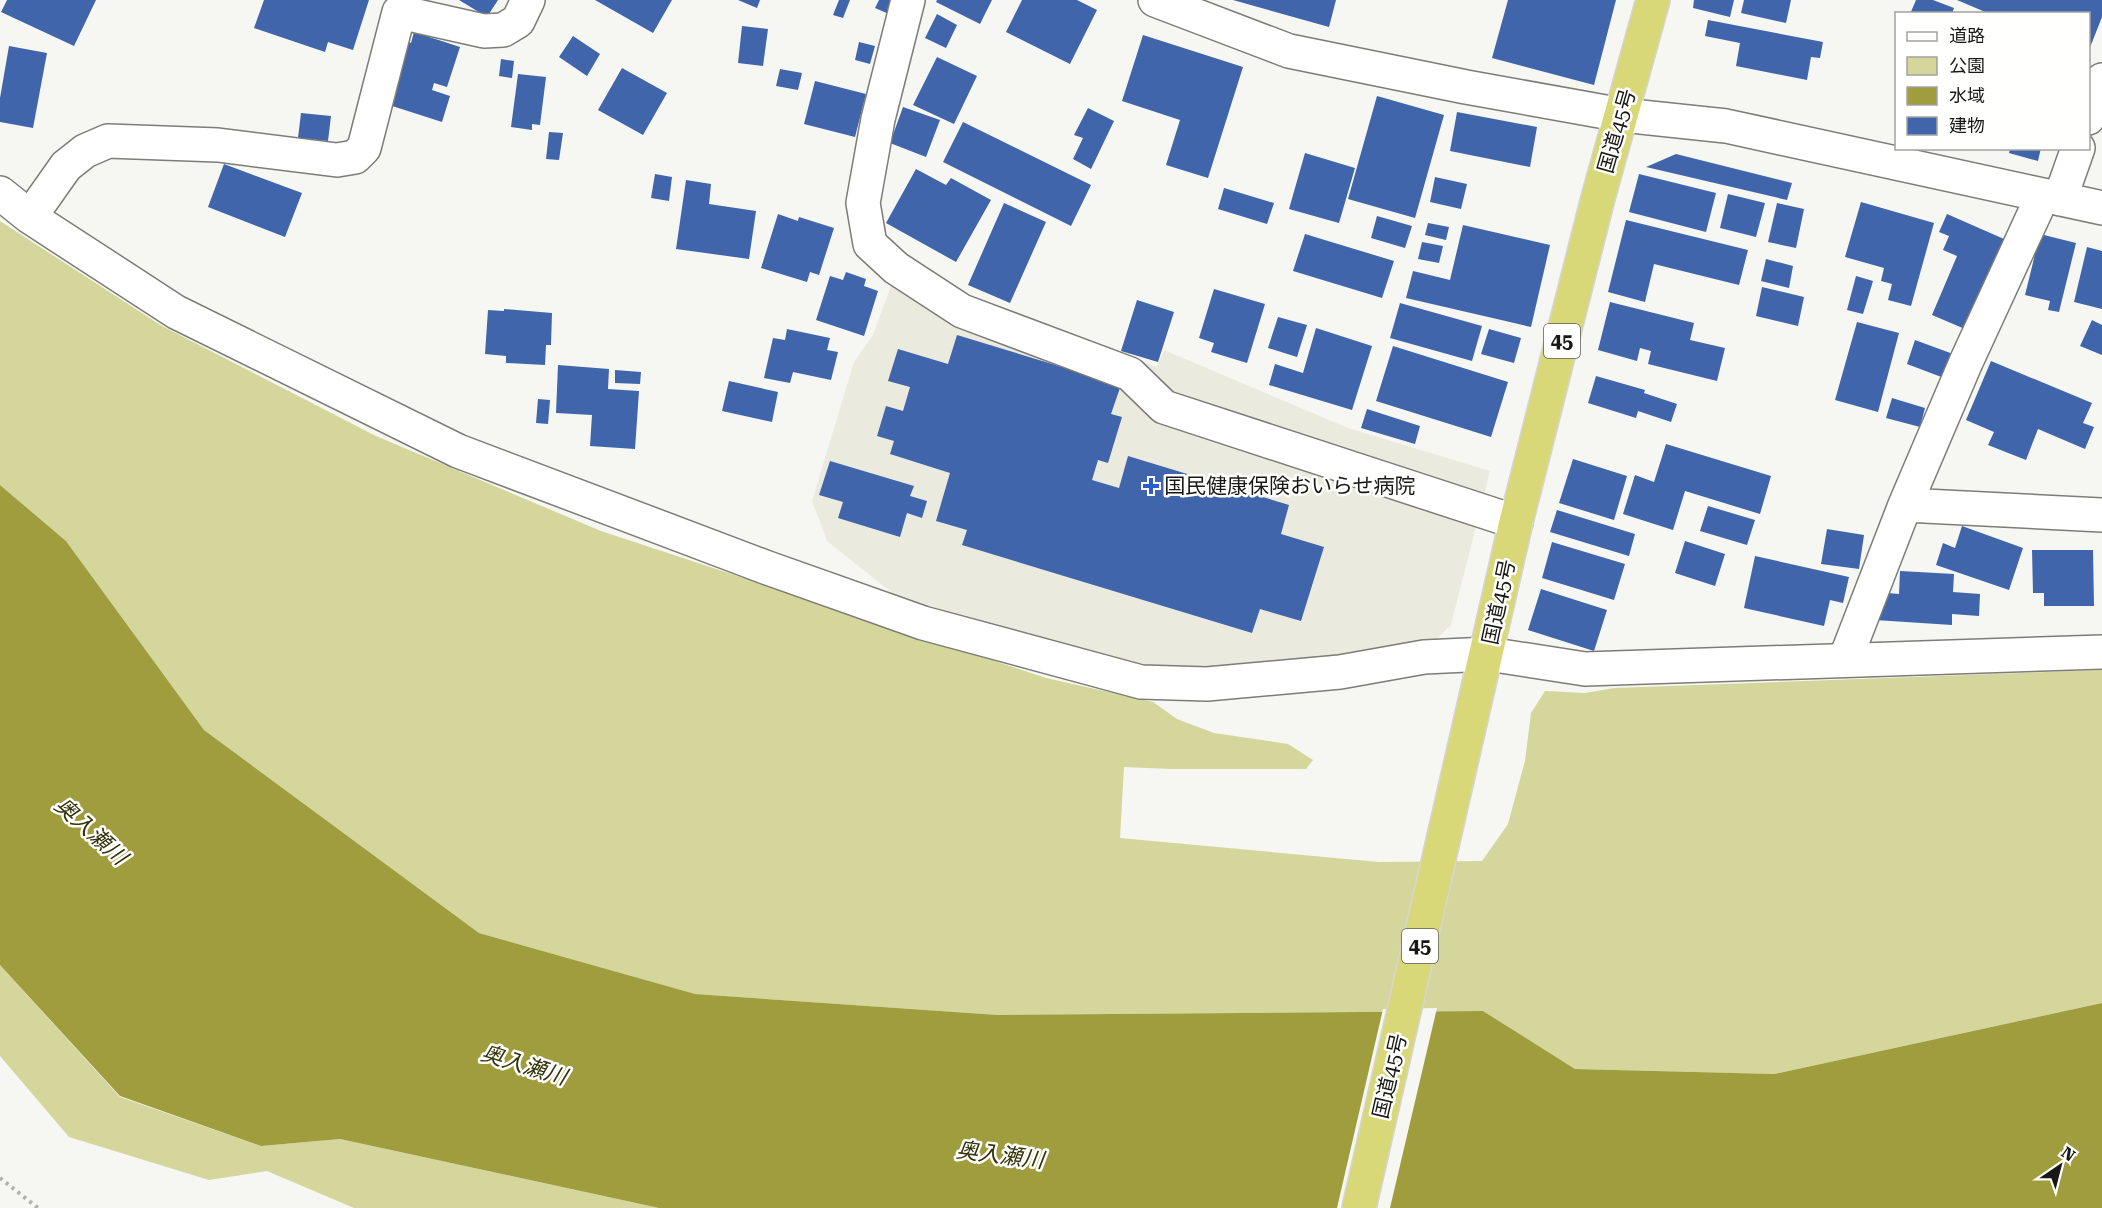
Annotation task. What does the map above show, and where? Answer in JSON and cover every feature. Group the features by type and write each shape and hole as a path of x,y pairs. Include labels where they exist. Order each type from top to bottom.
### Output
{"highway":[{"name":"国道45号","path":"1359,1208 1516,522 1598,198 1653,0"}],"street":[{"path":"30,217 66,166 85,151 108,141 218,145 337,160 355,157 364,148 399,12 484,31 503,30 518,21 528,0"},
{"path":"908,0 878,119 863,204 870,244 896,268 962,311 1130,374 1164,406 1516,522"},
{"path":"1155,0 1289,51 1466,87 1622,115 1726,126 2102,208"},
{"path":"2090,113 2102,80"},
{"path":"1845,660 1905,505 1966,362 2077,150"},
{"path":"0,193 30,217 176,312 458,452 765,567 923,623 1142,682 1218,683 1340,672 1424,657 1484,669 1585,669 2102,652"},
{"path":"1905,505 2102,515"}],"path":[{"path":"0,1178 38,1208"}],"shaded area":[{"name":"国民健康保険おいらせ病院","path":"892,283 976,303 1157,367 1164,350 1348,428 1490,471 1451,625 1434,641 1395,650 1253,665 1138,668 896,596 827,541 812,501 854,362 873,335"}],"green space":[{"path":"0,221 162,326 376,436 601,531 1046,678 1153,702 1177,719 1214,733 1288,744 1313,760 1306,769 1124,767 1120,838 1379,862 1482,861 1508,824 1525,761 1531,713 1545,691 1585,693 1614,688 2102,670 2102,1003 1774,1074 1575,1069 1483,1011 998,1015 694,994 479,933 204,730 66,541 0,485"},
{"path":"0,965 120,1097 261,1146 340,1139 659,1208 354,1208 267,1171 209,1180 69,1137 0,1056"}],"water":[{"name":"奥入瀬川","path":"0,485 66,541 204,730 479,933 695,994 998,1015 1483,1011 1575,1069 1774,1074 2102,1003 2102,1208 659,1208 340,1139 261,1146 120,1096 0,965"}],"pier":[{"path":"1437,1008 1390,1208 1337,1208 1383,1009"}],"building":[{"path":"7,0 96,0 74,46 1,12"},
{"path":"264,0 369,0 353,50 328,42 325,52 254,28"},
{"path":"459,0 498,0 487,17"},
{"path":"595,0 672,0 653,33"},
{"path":"738,0 760,0 757,8"},
{"path":"839,0 850,0 843,18 833,15"},
{"path":"879,0 896,0 889,14 875,8"},
{"path":"937,0 992,0 980,24 936,2"},
{"path":"1022,0 1077,0 1097,10 1070,64 1006,32"},
{"path":"1233,0 1336,0 1329,27"},
{"path":"1508,0 1616,0 1594,85 1492,58"},
{"path":"1694,0 1734,0 1730,17 1693,8"},
{"path":"1744,0 1791,0 1786,23 1741,13"},
{"path":"1916,0 1933,0 1954,8 1953,12 1911,12"},
{"path":"1957,0 2102,0 2102,17 2090,47 2090,12 1985,12"},
{"path":"937,14 957,25 946,48 925,38"},
{"path":"1708,20 1823,42 1820,58 1811,57 1807,80 1736,66 1740,43 1705,36"},
{"path":"742,26 768,29 763,66 738,63"},
{"path":"414,32 460,47 447,87 434,83 432,90 450,96 442,122 386,104 406,41 411,43"},
{"path":"1143,35 1243,67 1208,178 1166,165 1180,120 1122,101"},
{"path":"573,36 600,54 587,76 559,57"},
{"path":"859,42 875,46 870,64 855,60"},
{"path":"9,46 47,53 33,128 0,122 0,98"},
{"path":"937,57 977,76 954,124 913,105"},
{"path":"501,59 514,61 512,78 499,76"},
{"path":"622,68 667,93 643,135 598,110"},
{"path":"780,69 802,73 798,90 776,86"},
{"path":"518,74 546,77 540,125 532,124 532,130 511,127"},
{"path":"815,81 866,94 855,137 804,124"},
{"path":"1377,96 1444,115 1415,218 1348,199"},
{"path":"903,107 940,120 926,157 890,143"},
{"path":"1088,108 1114,121 1091,169 1073,159 1083,138 1074,135"},
{"path":"1457,112 1537,127 1530,167 1450,151"},
{"path":"301,113 331,116 328,141 298,138"},
{"path":"963,122 1091,185 1071,226 943,162"},
{"path":"549,132 563,133 559,160 546,159"},
{"path":"2010,150 2041,150 2038,161 2009,153"},
{"path":"1305,153 1355,168 1339,223 1289,209"},
{"path":"1676,154 1792,183 1787,200 1646,167"},
{"path":"224,164 302,193 285,237 208,207"},
{"path":"916,169 946,185 951,178 991,200 956,262 886,223"},
{"path":"655,174 672,177 669,201 651,198"},
{"path":"1639,174 1716,193 1706,232 1629,212"},
{"path":"1435,177 1467,184 1461,209 1430,202"},
{"path":"686,180 711,184 709,204 756,211 749,259 676,249"},
{"path":"1224,188 1274,203 1267,224 1218,209"},
{"path":"1728,194 1765,203 1756,237 1720,228"},
{"path":"1861,202 1934,223 1911,306 1888,300 1892,284 1881,281 1884,268 1845,257"},
{"path":"1004,203 1046,222 1010,303 968,285"},
{"path":"1777,203 1804,209 1796,248 1768,242"},
{"path":"778,214 798,221 799,217 834,228 819,275 810,272 807,282 761,268"},
{"path":"1947,214 2004,239 1965,329 1932,315 1957,256 1943,250 1949,236 1939,232"},
{"path":"1377,216 1412,226 1405,248 1371,238"},
{"path":"1626,220 1748,250 1739,285 1654,264 1645,302 1608,292"},
{"path":"1428,223 1449,227 1446,240 1425,235"},
{"path":"1463,225 1550,245 1531,327 1406,298 1413,271 1450,280"},
{"path":"1305,234 1394,261 1382,298 1293,271"},
{"path":"2040,234 2076,243 2059,312 2048,310 2050,301 2025,295"},
{"path":"1422,242 1443,246 1439,263 1418,259"},
{"path":"2087,247 2102,251 2102,309 2074,302"},
{"path":"1766,259 1793,266 1789,288 1761,281"},
{"path":"846,272 866,279 864,286 878,291 864,336 816,320 830,276 843,280"},
{"path":"1856,276 1873,281 1863,314 1847,310"},
{"path":"1762,287 1804,297 1798,326 1756,316"},
{"path":"1214,289 1265,304 1247,363 1211,352 1214,343 1199,338"},
{"path":"1137,300 1174,312 1158,362 1121,351"},
{"path":"1610,302 1694,323 1690,340 1725,348 1717,381 1648,364 1651,351 1640,348 1637,361 1598,350"},
{"path":"1400,303 1482,326 1472,361 1390,338"},
{"path":"504,309 552,313 551,345 546,345 545,365 506,363 506,356 485,354 488,310 504,311"},
{"path":"1278,317 1307,325 1297,357 1268,348"},
{"path":"2092,320 2102,325 2102,355 2080,346"},
{"path":"1857,322 1899,333 1878,412 1835,400"},
{"path":"1316,328 1372,346 1352,410 1269,385 1275,364 1303,373"},
{"path":"787,329 830,338 827,350 838,352 831,380 793,372 790,383 764,378 773,338 785,340"},
{"path":"1489,329 1521,338 1514,363 1481,354"},
{"path":"957,335 1121,385 1111,414 1122,417 1108,463 1098,460 1092,480 1119,488 1128,456 1289,505 1281,534 1324,547 1301,621 1260,609 1252,633 962,545 967,530 936,521 950,473 890,454 894,441 877,436 886,406 903,411 910,387 888,381 898,349 948,364"},
{"path":"1915,340 1953,354 1944,378 1907,364"},
{"path":"1393,346 1508,382 1491,437 1376,401"},
{"path":"1991,361 2092,403 2083,423 2094,427 2085,449 2038,429 2026,460 1988,445 1994,432 1966,420"},
{"path":"558,365 609,369 608,389 639,391 635,449 590,446 592,415 556,413"},
{"path":"615,370 641,372 640,384 615,383"},
{"path":"1596,376 1645,390 1644,393 1677,404 1671,422 1638,411 1636,418 1588,403"},
{"path":"729,381 778,392 772,422 722,411"},
{"path":"1892,398 1925,408 1920,427 1886,418"},
{"path":"538,399 550,400 548,424 536,423"},
{"path":"1367,409 1420,426 1415,444 1361,428"},
{"path":"1666,444 1771,476 1760,514 1685,491 1673,530 1623,514 1635,475 1654,482"},
{"path":"1573,459 1627,476 1614,520 1559,503"},
{"path":"830,461 914,486 910,496 927,501 922,518 907,513 900,537 838,518 843,502 819,495"},
{"path":"1708,506 1755,520 1747,545 1700,531"},
{"path":"1557,510 1635,534 1629,556 1550,532"},
{"path":"1962,526 2023,548 2009,590 1936,565 1943,543 1955,548"},
{"path":"1827,529 1864,535 1859,569 1821,564"},
{"path":"1685,541 1725,554 1715,586 1675,573"},
{"path":"1552,542 1625,564 1614,600 1542,578"},
{"path":"2032,550 2093,550 2094,606 2044,606 2044,593 2033,593"},
{"path":"1755,556 1849,577 1843,603 1830,600 1824,626 1744,608"},
{"path":"1900,571 1954,574 1953,592 1980,594 1979,616 1952,614 1952,625 1875,620 1877,592 1899,594"},
{"path":"1541,589 1607,610 1594,651 1528,630"}],"place":[{"name":"国民健康保険おいらせ病院","path":"1151,486"}]}
